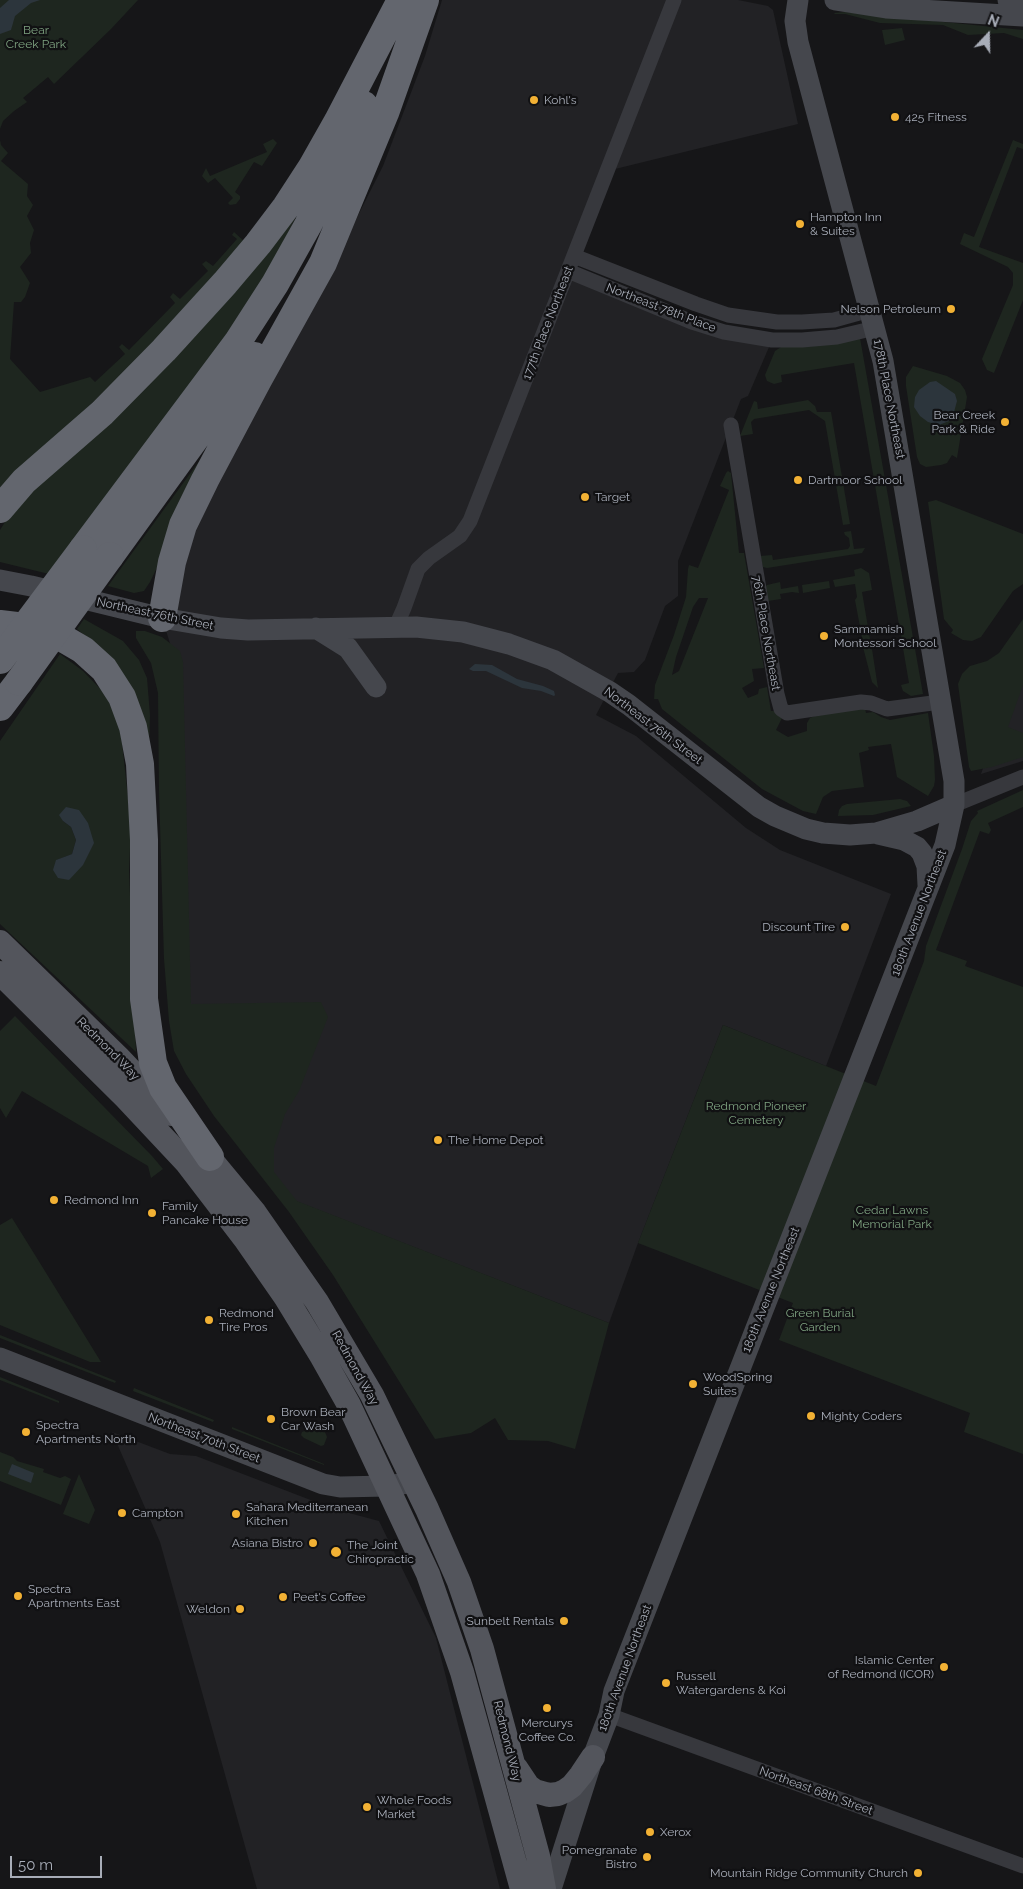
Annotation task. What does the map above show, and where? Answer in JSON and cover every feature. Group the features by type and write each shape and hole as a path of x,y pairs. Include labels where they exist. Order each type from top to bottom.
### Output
{"highway":[{"path":"0,509 24,481 102,413 164,350 226,283 258,244 286,207 312,167 402,0"},
{"path":"0,660 237,342 280,276 308,225 353,132 391,36 402,0"},
{"path":"162,618 172,562 183,525 204,480 324,263 355,182 385,113 425,0"},
{"path":"0,707 257,353 291,298 355,182"},
{"path":"0,624 26,626 59,636 83,650 104,670 122,697 133,727 140,764 144,840 144,999 152,1063 163,1088 210,1157"}],"main road":[{"name":"Redmond Way","path":"0,942 139,1079 210,1157 255,1213 317,1302 372,1395 446,1549 468,1606 495,1693 538,1856 544,1889"},
{"name":"Redmond Way","path":"0,973 155,1127 186,1162 218,1202 286,1298 349,1405 425,1567 446,1623 462,1672 517,1882"},
{"path":"512,1762 528,1786 535,1791 549,1795 565,1791 572,1786 593,1757"}],"street":[{"name":"177th Place Northeast","path":"396,626 418,569 429,558 460,536 470,521 674,0"},
{"name":"178th Place Northeast","path":"798,0 795,21 798,42 873,319 888,389 954,781 954,805"},
{"path":"835,0 886,8 1023,16"},
{"path":"1008,0 1023,3"},
{"name":"Northeast 78th Place","path":"574,256 728,315 777,322 873,319"},
{"name":"Northeast 78th Place","path":"568,271 692,322 724,332 772,340 837,337 873,319"},
{"name":"76th Place Northeast","path":"731,425 777,694 781,708 787,713 861,702 871,703 888,709 940,702"},
{"name":"Northeast 76th Street","path":"0,580 162,618 234,629 396,626 463,632 509,644 570,669 620,698 748,799 775,816 822,833 850,835 876,833 917,821 1023,777"},
{"path":"316,628 348,648 376,688"},
{"name":"180th Avenue Northeast","path":"551,1889 593,1757 609,1715 614,1692 948,837 954,805"},
{"path":"876,833 904,840 917,847 922,853 927,866 928,889"},
{"name":"Northeast 70th Street","path":"0,1358 323,1484 340,1487 388,1486 415,1482"},
{"name":"Northeast 68th Street","path":"609,1715 1023,1866"}],"shaded area":[{"path":"9,0 40,0 31,3 15,16 11,30 0,34 0,8"},
{"path":"442,0 738,0 768,6 773,10 798,124 607,171 568,271 692,322 772,340 748,396 741,399 678,561 678,596 665,606 645,660 634,672 618,673 596,715 636,736 746,828 780,850 891,894 826,1066 723,1025 609,1323 275,1193 189,1067 174,656 162,618 172,562 336,259 383,166 425,56"},
{"path":"936,381 955,394 957,401 949,421 939,425 928,422 920,416 914,407 915,397 919,390 930,382"},
{"path":"1023,651 1023,761 981,774"},
{"path":"475,664 492,665 517,679 554,691 555,695 522,688 486,671 473,671 469,669"},
{"path":"66,807 79,810 88,823 94,843 83,865 69,880 58,878 53,870 56,860 72,854 76,840 71,827 59,815"},
{"path":"112,1432 170,1454 196,1456 334,1509 379,1521 436,1638 500,1889 257,1889 160,1542"},
{"path":"12,1464 34,1473 31,1483 8,1474"}],"green space":[{"name":"Bear Creek Park","path":"0,0 138,0 54,84 48,77 23,98 27,102 3,121 0,129"},
{"path":"845,12 1023,30 1023,39 1004,33 968,35 943,25 880,23 834,13"},
{"path":"902,28 905,40 885,45 882,30"},
{"path":"273,139 277,143 262,166 254,162 235,192 240,196 236,204 230,205 228,203 233,198 215,178 208,183 202,176 206,168 210,176 267,152 263,144"},
{"path":"0,140 1,145 8,153 1,161 28,184 27,196 33,205 27,216 34,230 30,243 31,253 20,267 30,283 21,302 14,302 10,359 40,392 90,377 95,382 125,354 119,347 122,344 129,350 175,303 170,297 173,293 180,299 208,271 202,264 206,261 213,266 237,239 232,235 234,232 245,242 197,302 0,492"},
{"path":"1013,140 1023,144 1023,149 1017,147 979,247 1023,263 1023,300 994,373 987,370 982,359 1013,285 1013,273 1008,267 960,244 964,233 974,237"},
{"path":"307,195 264,280 226,339 49,574 0,562 0,530 10,514"},
{"path":"860,338 923,694 911,696 903,691 901,685 909,683 854,363 781,375 782,382 774,384 767,381 765,375 775,351 781,347 814,346"},
{"path":"913,366 947,376 960,383 967,397 957,458 952,455 947,463 941,465 926,467 920,464 917,457 906,386 906,377"},
{"path":"808,400 815,406 817,412 831,412 850,524 843,525 825,421 809,410 754,419 751,422 753,434 740,436 754,401 757,402 758,409"},
{"path":"227,423 144,591 134,593 108,586"},
{"path":"728,471 731,473 739,553 744,553 764,668 752,669 754,681 742,688 748,698 758,694 759,689 767,687 771,711 774,711 782,718 776,730 788,737 807,731 807,723 810,718 819,714 865,708 866,713 873,712 890,720 928,713 935,780 928,796 897,777 891,744 868,747 869,750 859,753 864,787 832,791 823,797 816,814 803,811 762,789 662,709 658,699 654,699 655,685 686,597 689,565 698,568 729,490 720,486","holes":["699,598 708,598 679,671 672,675 693,607"]},
{"path":"936,500 1023,534 1023,584 1013,591 981,637 972,641 963,640 951,633 953,630 944,619 928,502"},
{"path":"851,531 854,549 865,548 862,553 767,568 763,567 760,556 772,555 773,560 848,549 850,546 849,538 844,532"},
{"path":"861,568 869,573 872,590 862,592 870,639 868,642 863,643 855,600 857,597 855,584 835,587 833,580 855,576 854,570"},
{"path":"829,581 830,588 803,593 802,585"},
{"path":"780,582 781,589 798,586 799,593 780,594 781,599 768,601 763,589 767,585"},
{"path":"84,619 123,641 139,660 147,678 150,715 149,746 111,657 77,629"},
{"path":"1023,619 1023,685 1008,727 1023,733 1023,757 992,767 971,771 958,684 962,674 970,666 987,661 999,653"},
{"path":"136,631 145,631 162,637 180,651 183,662 191,1004 321,1002 328,1017 299,1091 285,1114 274,1148 274,1172 297,1201 609,1323 575,1449 548,1441 508,1440 495,1418 471,1433 435,1439 333,1275 289,1212 214,1116 186,1074 174,1051 169,1021 164,959 158,693 151,663 136,638"},
{"path":"863,647 872,649 878,688 872,682"},
{"path":"60,654 83,671 111,700 121,733 131,826 129,870 136,1052 0,924 0,741","holes":["63,821 88,823 69,880 57,860 72,854 76,840 71,827"]},
{"name":"Cedar Lawns Memorial Park","path":"1023,790 1023,807 988,823 991,830 989,834 980,831 936,950 967,961 965,966 1023,987 1023,1454 964,1432 970,1413 779,1340 793,1303 638,1243 723,1025 876,1086 924,961 926,946 971,821 978,813 977,811"},
{"path":"900,799 907,801 911,806 873,815 838,816 842,806 847,804"},
{"path":"15,1016 163,1169 151,1178 148,1166 22,1091 6,1118 0,1108 0,1031"},
{"path":"12,1218 101,1362 90,1362 0,1325 0,1225"},
{"path":"0,1335 116,1381 115,1383 0,1338"},
{"path":"0,1377 59,1401 59,1403 0,1380"},
{"path":"134,1388 214,1420 213,1422 133,1391"},
{"path":"232,1427 324,1464 324,1465 232,1429"},
{"path":"305,1431 325,1432 327,1437 324,1445 321,1446 304,1438 301,1435"},
{"path":"0,1452 13,1457 17,1461 44,1469 43,1472 60,1478 65,1476 71,1479 61,1505 0,1481"},
{"path":"79,1474 95,1510 89,1524 63,1514"}],"place":[{"name":"Kohl's","path":"534,100"},
{"name":"425 Fitness","path":"895,117"},
{"name":"Hampton Inn & Suites","path":"800,224"},
{"name":"Nelson Petroleum","path":"951,309"},
{"name":"Bear Creek Park & Ride","path":"1005,422"},
{"name":"Dartmoor School","path":"798,480"},
{"name":"Target","path":"585,497"},
{"name":"Sammamish Montessori School","path":"824,636"},
{"name":"Discount Tire","path":"845,927"},
{"name":"The Home Depot","path":"438,1140"},
{"name":"Redmond Inn","path":"54,1200"},
{"name":"Family Pancake House","path":"152,1213"},
{"name":"Redmond Tire Pros","path":"209,1320"},
{"name":"WoodSpring Suites","path":"693,1384"},
{"name":"Mighty Coders","path":"811,1416"},
{"name":"Brown Bear Car Wash","path":"271,1419"},
{"name":"Spectra Apartments North","path":"26,1432"},
{"name":"Campton","path":"122,1513"},
{"name":"Sahara Mediterranean Kitchen","path":"236,1514"},
{"name":"Asiana Bistro","path":"313,1543"},
{"name":"The Joint Chiropractic","path":"336,1552"},
{"name":"Spectra Apartments East","path":"18,1596"},
{"name":"Peet's Coffee","path":"283,1597"},
{"name":"Weldon","path":"240,1609"},
{"name":"Sunbelt Rentals","path":"564,1621"},
{"name":"Islamic Center of Redmond (ICOR)","path":"944,1667"},
{"name":"Russell Watergardens & Koi","path":"666,1683"},
{"name":"Mercurys Coffee Co.","path":"547,1708"},
{"name":"Whole Foods Market","path":"367,1807"},
{"name":"Xerox","path":"650,1832"},
{"name":"Pomegranate Bistro","path":"647,1857"},
{"name":"Mountain Ridge Community Church","path":"918,1873"}],"park label":[{"name":"Redmond Pioneer Cemetery","path":"756,1113"},
{"name":"Green Burial Garden","path":"820,1320"}]}
